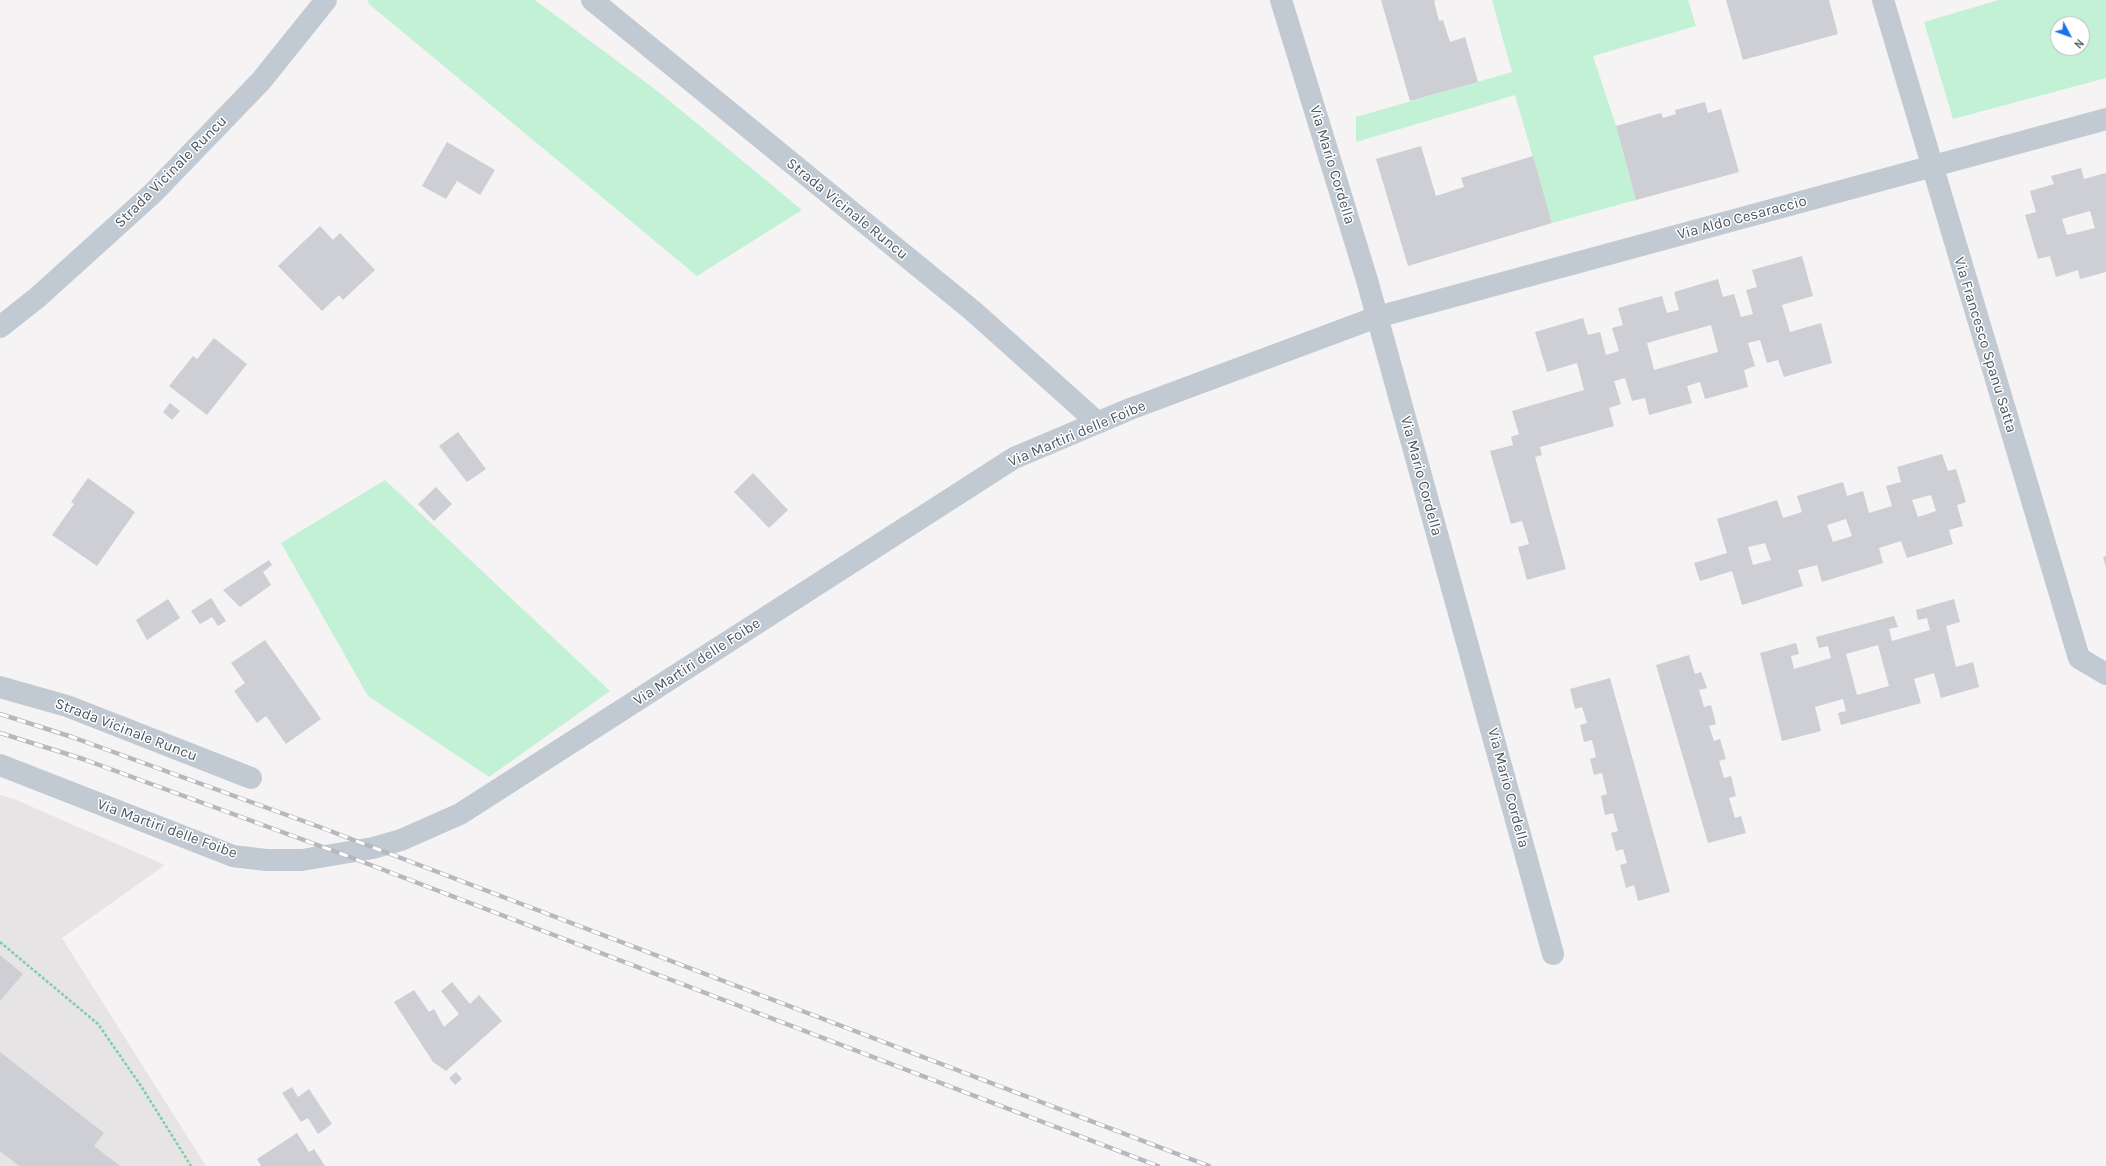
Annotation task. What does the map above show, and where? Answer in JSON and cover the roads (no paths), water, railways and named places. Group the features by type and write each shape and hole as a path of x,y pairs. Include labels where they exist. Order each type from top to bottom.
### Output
{"street":[{"name":"Strada Vicinale Runcu","path":"0,327 38,298 153,194 261,81 326,0"},
{"name":"Strada Vicinale Runcu","path":"592,0 973,311 1098,423"},
{"name":"Via Mario Cordella","path":"1281,0 1377,317 1553,954"},
{"name":"Via Francesco Spanu Satta","path":"1883,0 2079,658 2106,674"},
{"name":"Via Aldo Cesaraccio","path":"1377,317 2106,119"},
{"name":"Via Martiri delle Foibe","path":"0,765 233,856 266,860 302,860 373,848 401,840 460,814 1014,458 1098,423 1377,317"},
{"name":"Strada Vicinale Runcu","path":"0,687 67,706 251,778"}],"railway":[{"path":"0,714 72,737 317,826 1209,1166"},
{"path":"0,733 83,759 342,854 1158,1166"}]}
